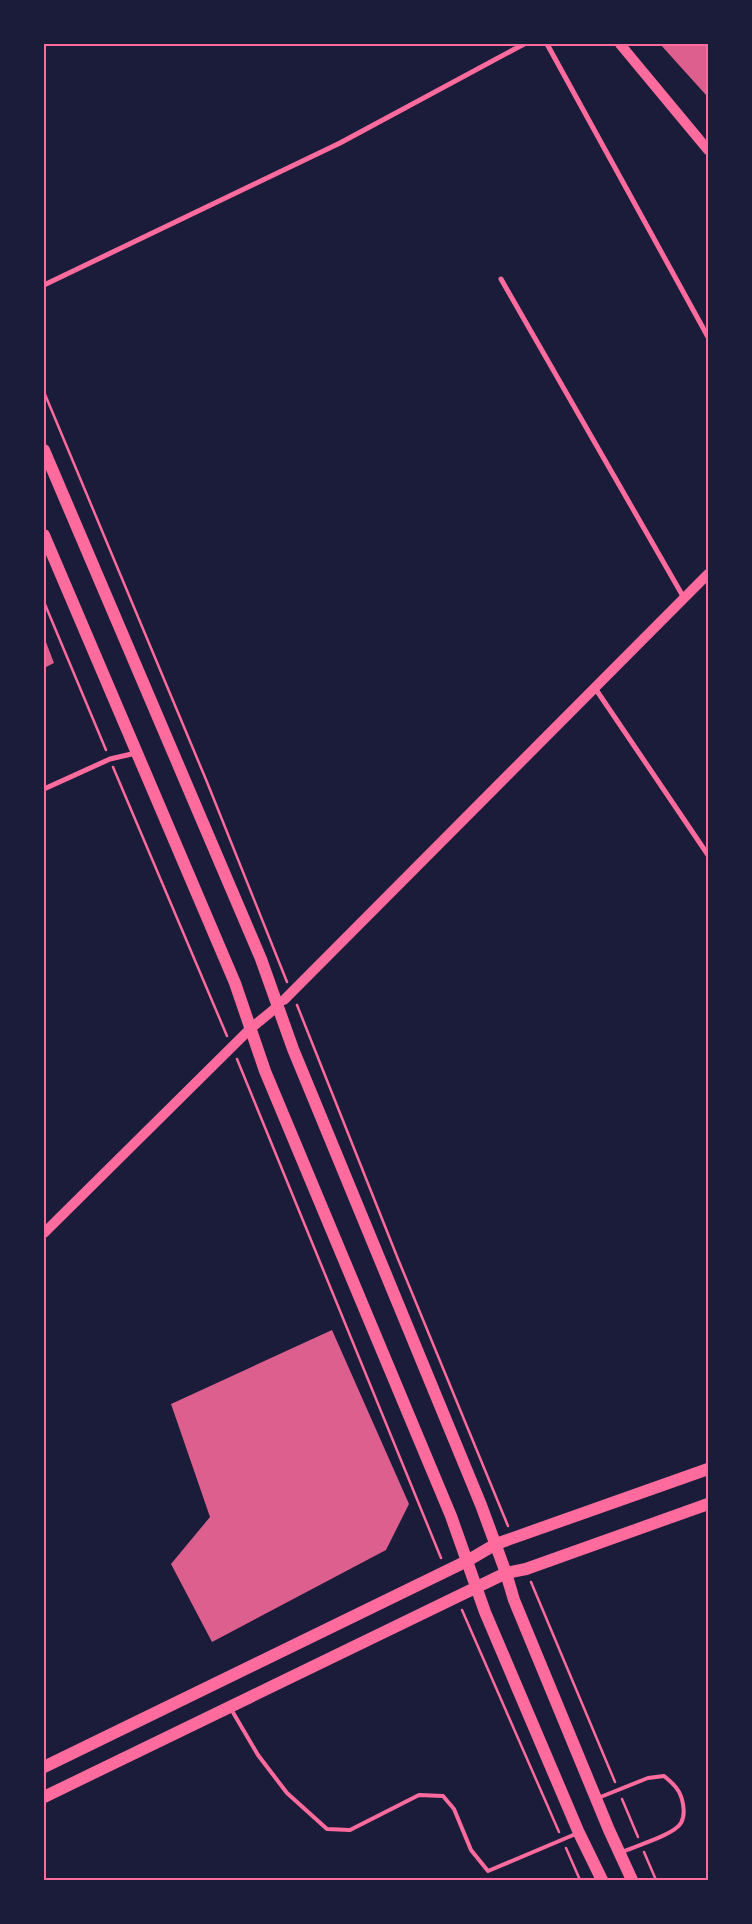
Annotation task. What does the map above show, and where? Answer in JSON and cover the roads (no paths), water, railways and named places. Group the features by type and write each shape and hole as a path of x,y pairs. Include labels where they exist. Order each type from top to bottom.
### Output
{"main road":[{"path":"620,44 708,150"},
{"path":"44,450 261,959 289,996 293,1049 496,1544 514,1600 632,1880"},
{"path":"44,535 235,983 265,1071 451,1516 476,1587 579,1832 602,1880"},
{"path":"44,1230 250,1029 289,996 708,574"},
{"path":"44,1767 467,1561 496,1544 708,1469"},
{"path":"44,1797 506,1573 526,1569 708,1504"}],"street":[{"path":"44,285 340,144 524,44"},
{"path":"547,44 708,337"},
{"path":"501,279 684,598"},
{"path":"595,688 708,854"},
{"path":"44,789 110,759 137,753"}],"lane":[{"path":"230,1707 258,1755 287,1793 327,1828 350,1830 419,1794 443,1796 454,1808 471,1850 488,1871 579,1832"},
{"path":"596,1798 648,1778 664,1776 674,1784 681,1796 684,1811 681,1824 672,1832 620,1853"}]}
